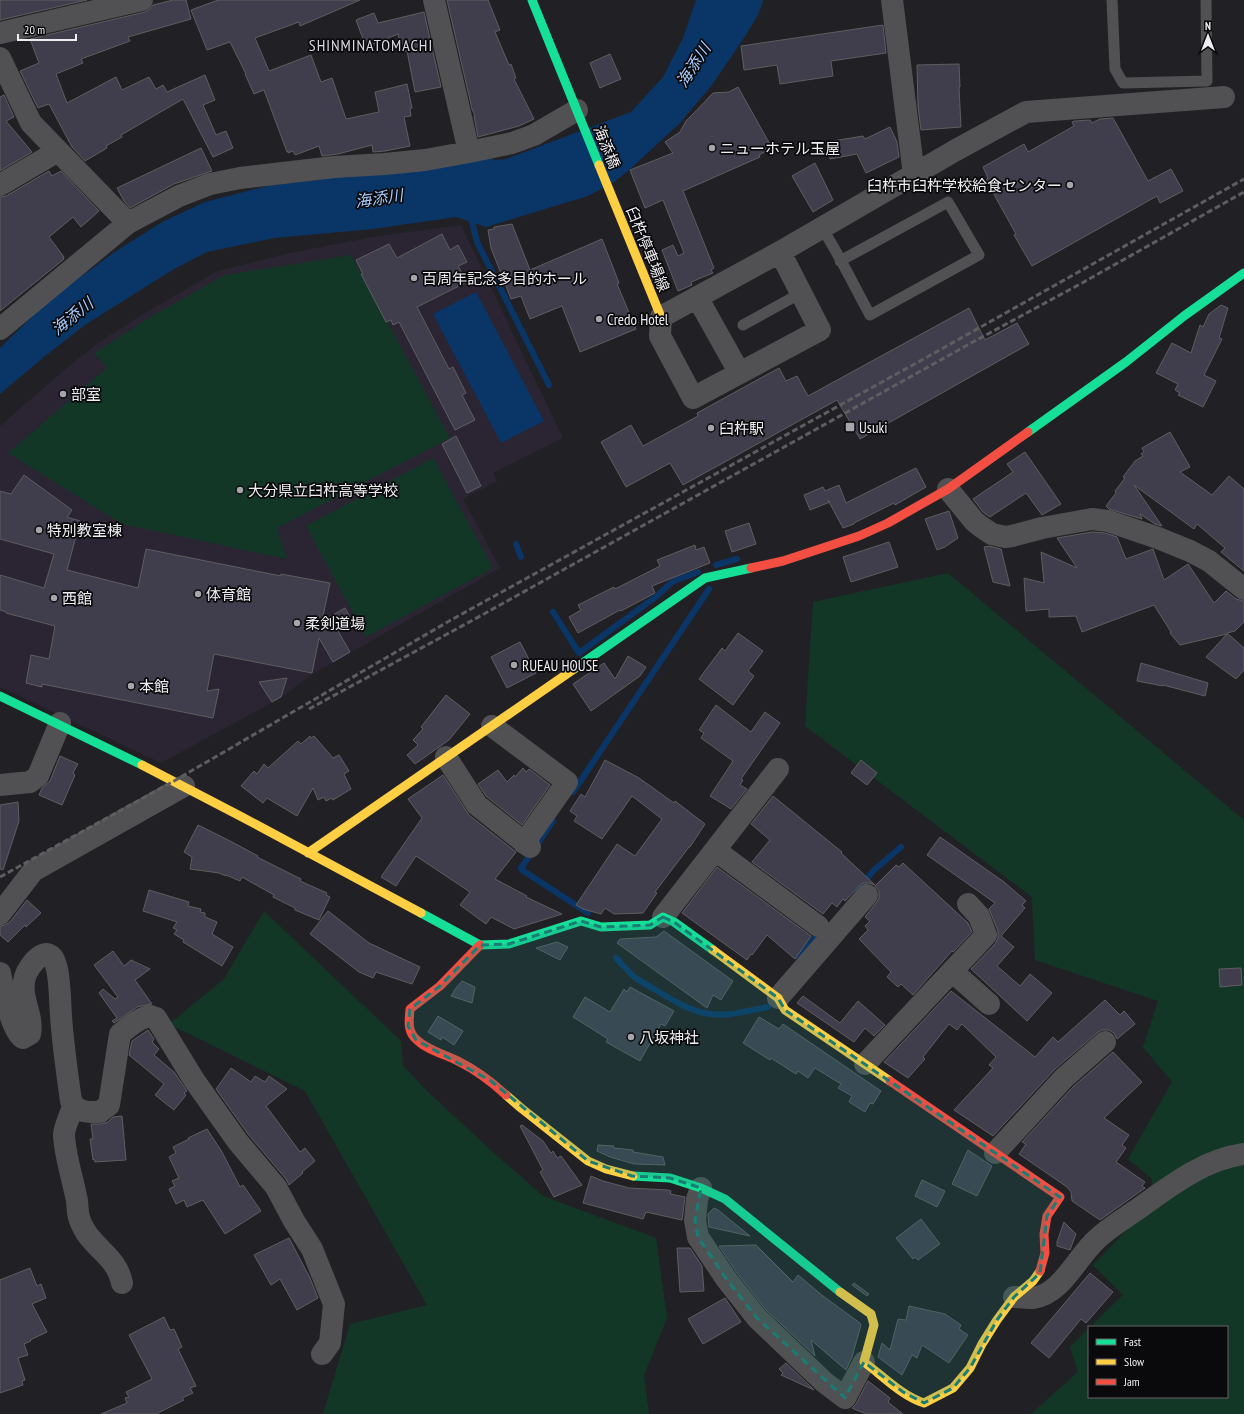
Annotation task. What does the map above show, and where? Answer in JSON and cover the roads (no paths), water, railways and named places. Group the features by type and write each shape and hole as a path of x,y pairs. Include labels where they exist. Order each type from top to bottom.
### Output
{"street":[{"path":"0,33 142,0"},
{"path":"434,0 449,71 469,152"},
{"path":"0,329 128,223 180,196 210,184 240,178 334,167 425,160 469,152 512,143 534,135 578,112 532,0"},
{"path":"892,0 914,175"},
{"path":"0,58 31,123 128,223"},
{"path":"780,252 820,330 739,372 693,398 660,336 661,317 780,252 956,150 1026,112 1224,97"},
{"name":"海添橋","path":"578,112 610,192"},
{"path":"0,185 58,151"},
{"name":"臼杵停車場線","path":"610,192 661,317"},
{"path":"308,853 705,578 783,561 859,536 888,523 948,489 1126,362 1184,316 1244,273"},
{"path":"697,297 739,372"},
{"path":"948,489 974,521 992,534 1005,537 1042,528 1092,519 1108,521 1158,538 1190,551 1209,561 1244,589"},
{"path":"0,696 60,723 184,786 480,945 509,944 581,921 601,927 650,925 663,917 778,769"},
{"path":"0,785 30,782 38,776 60,723"},
{"path":"446,758 477,805 527,845 567,782 492,726"},
{"path":"0,914 33,871 184,786"},
{"path":"715,850 818,926"},
{"path":"778,998 867,895"},
{"path":"865,1064 986,935 979,916 968,904"},
{"path":"663,917 674,922 778,998 785,1010 1060,1197 1047,1216 1044,1234 1045,1253 1040,1273 1014,1297 985,1338 970,1368 953,1388 924,1403 915,1400 903,1392 864,1362"},
{"path":"480,945 440,986 410,1009 408,1026 416,1040 432,1050 458,1061 491,1081 521,1108 588,1160 606,1169 632,1176 670,1178 701,1188 725,1199 831,1286 871,1314 874,1325 864,1362 845,1398 824,1382 757,1318 727,1280 698,1237 695,1220 697,1199 701,1188"},
{"path":"0,973 15,1028 19,1035 23,1038 30,1034 31,1028 24,1000 25,978 32,964 42,954 47,954 53,958 57,969 71,1101 80,1111 100,1112 109,1104 120,1034 128,1027 144,1018 150,1016 156,1018 198,1086 238,1142 276,1187 294,1221 312,1249 334,1304 330,1343 322,1354"},
{"path":"952,971 989,1004"},
{"path":"995,1153 1064,1078 1105,1042"},
{"path":"74,1106 64,1134 79,1218 96,1245 115,1264 120,1274 122,1283"},
{"path":"1014,1297 1034,1298 1052,1290 1069,1274 1095,1240 1156,1196 1190,1173 1220,1159 1244,1154"}],"lane":[{"path":"1112,0 1115,70 1123,83 1207,82 1206,0"},
{"path":"822,228 840,261 870,315 978,255 948,202 840,261"},
{"path":"743,325 801,293"}],"water":[{"name":"海添川","path":"696,0 763,0 759,13 746,35 712,85 679,124 614,182 588,196 486,227 456,217 373,229 274,238 207,252 174,269 85,325 0,394 0,348 48,301 116,251 164,221 205,202 271,185 488,157 495,160 506,159 631,112 663,77 683,38"},
{"path":"476,292 544,421 501,443 433,314"}],"waterway":[{"path":"473,214 472,222 477,242 549,385"},
{"path":"516,544 521,557"},
{"path":"716,565 737,559"},
{"path":"553,612 579,653 657,596 672,582 698,572"},
{"path":"573,792 709,589"},
{"path":"553,821 521,868 588,913"},
{"path":"857,891 873,871 901,847"},
{"path":"799,957 820,932"},
{"path":"616,958 637,979 682,1005 701,1012 724,1015 768,1007"}],"railway":[{"path":"0,877 174,781 451,620 929,356 1244,179"},
{"path":"309,709 473,620 1244,192"}],"place":[{"name":"ニューホテル玉屋","path":"712,148"},
{"name":"臼杵市臼杵学校給食センター","path":"1070,185"},
{"name":"百周年記念多目的ホール","path":"414,278"},
{"name":"Credo Hotel","path":"599,319"},
{"name":"部室","path":"63,394"},
{"name":"Usuki","path":"850,427"},
{"name":"臼杵駅","path":"711,428"},
{"name":"大分県立臼杵高等学校","path":"240,490"},
{"name":"特別教室棟","path":"39,530"},
{"name":"体育館","path":"198,594"},
{"name":"西館","path":"54,598"},
{"name":"柔剣道場","path":"297,623"},
{"name":"RUEAU HOUSE","path":"514,665"},
{"name":"本館","path":"131,686"},
{"name":"八坂神社","path":"631,1037"}],"district":[{"name":"SHINMINATOMACHI","path":"371,45"}]}
